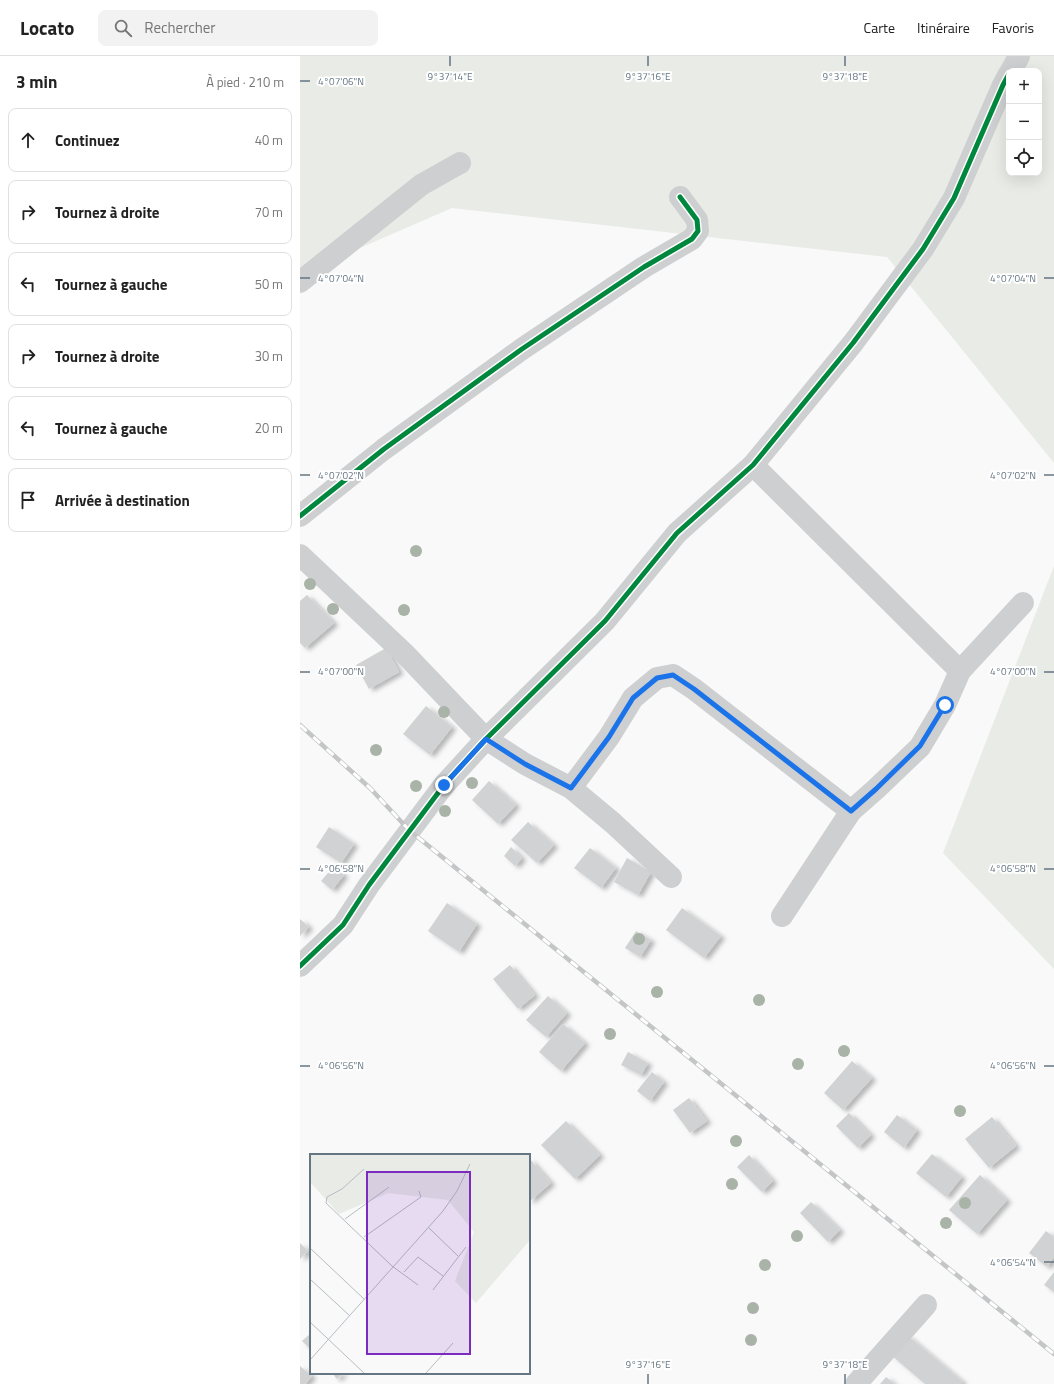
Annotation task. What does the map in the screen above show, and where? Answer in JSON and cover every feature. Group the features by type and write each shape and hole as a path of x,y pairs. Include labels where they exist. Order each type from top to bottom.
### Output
{"street":[{"path":"1013,68 1020,56"},
{"path":"300,966 343,925 368,885 444,785 486,739 605,621 677,533 753,465 853,343 923,249 954,198 1006,80"},
{"path":"300,282 421,185 460,163"},
{"path":"300,516 384,449 522,349 644,267 692,238 698,231 697,220 680,197"},
{"path":"753,465 960,671"},
{"path":"300,555 406,655 486,739 525,764 571,788 613,823 671,877"},
{"path":"782,916 851,811 920,746 945,705 960,671 1023,603"},
{"path":"571,788 609,737 633,698 657,678 673,675 694,689 851,811"},
{"path":"856,1384 926,1305"}],"shaded area":[{"path":"300,56 1054,56 1054,463 887,257 452,208 300,274"},
{"path":"1054,566 1054,969 943,853"}],"building":[{"path":"307,595 334,623 305,648 300,643 300,601"},
{"path":"386,648 399,672 369,689 356,665"},
{"path":"426,706 452,727 430,755 403,734"},
{"path":"489,781 516,805 498,824 472,800"},
{"path":"528,822 554,845 537,863 511,840"},
{"path":"329,827 354,844 341,863 316,847"},
{"path":"511,847 522,858 515,866 504,856"},
{"path":"590,848 616,868 601,888 574,868"},
{"path":"627,858 651,872 638,895 614,882"},
{"path":"334,866 344,875 332,890 321,881"},
{"path":"447,903 477,924 459,952 428,931"},
{"path":"682,908 721,936 704,958 666,930"},
{"path":"300,919 309,927 300,936"},
{"path":"636,931 651,940 640,957 625,948"},
{"path":"510,965 535,995 518,1009 493,979"},
{"path":"548,996 567,1013 546,1037 526,1020"},
{"path":"563,1024 585,1043 561,1071 539,1052"},
{"path":"628,1052 648,1063 641,1075 621,1065"},
{"path":"852,1061 872,1078 843,1110 824,1093"},
{"path":"652,1072 664,1082 650,1101 637,1091"},
{"path":"689,1098 707,1121 690,1133 673,1110"},
{"path":"849,1113 871,1135 858,1148 836,1126"},
{"path":"897,1115 917,1130 904,1148 884,1132"},
{"path":"992,1117 1016,1146 989,1168 965,1139"},
{"path":"566,1121 600,1155 575,1179 541,1145"},
{"path":"932,1154 962,1177 946,1197 916,1173"},
{"path":"749,1155 773,1181 762,1192 737,1167"},
{"path":"530,1159 551,1183 530,1201"},
{"path":"980,1175 1007,1200 977,1234 949,1210"},
{"path":"811,1202 840,1230 828,1242 800,1213"},
{"path":"1046,1231 1054,1237 1054,1257 1047,1267 1029,1253"},
{"path":"300,1243 308,1251 300,1259"},
{"path":"1054,1272 1054,1292 1044,1285"},
{"path":"310,1334 310,1349 302,1341"},
{"path":"907,1335 963,1382 961,1384 925,1384 891,1355"},
{"path":"300,1366 312,1376 305,1384 300,1384"},
{"path":"333,1374 343,1374 337,1379"},
{"path":"886,1377 895,1384 880,1384"}],"railway":[{"path":"300,725 370,788 409,830 1054,1354"}],"cycle path":[{"path":"300,966 343,925 369,885 444,785 486,739 605,621 677,533 753,465 853,343 923,249 954,198 1006,80"},
{"path":"300,516 384,449 522,349 644,267 692,239 698,231 697,220 680,197"}],"route":[{"path":"444,785 486,739 525,764 571,788 609,737 633,698 657,678 673,675 694,689 851,811 920,746 945,705"}]}
